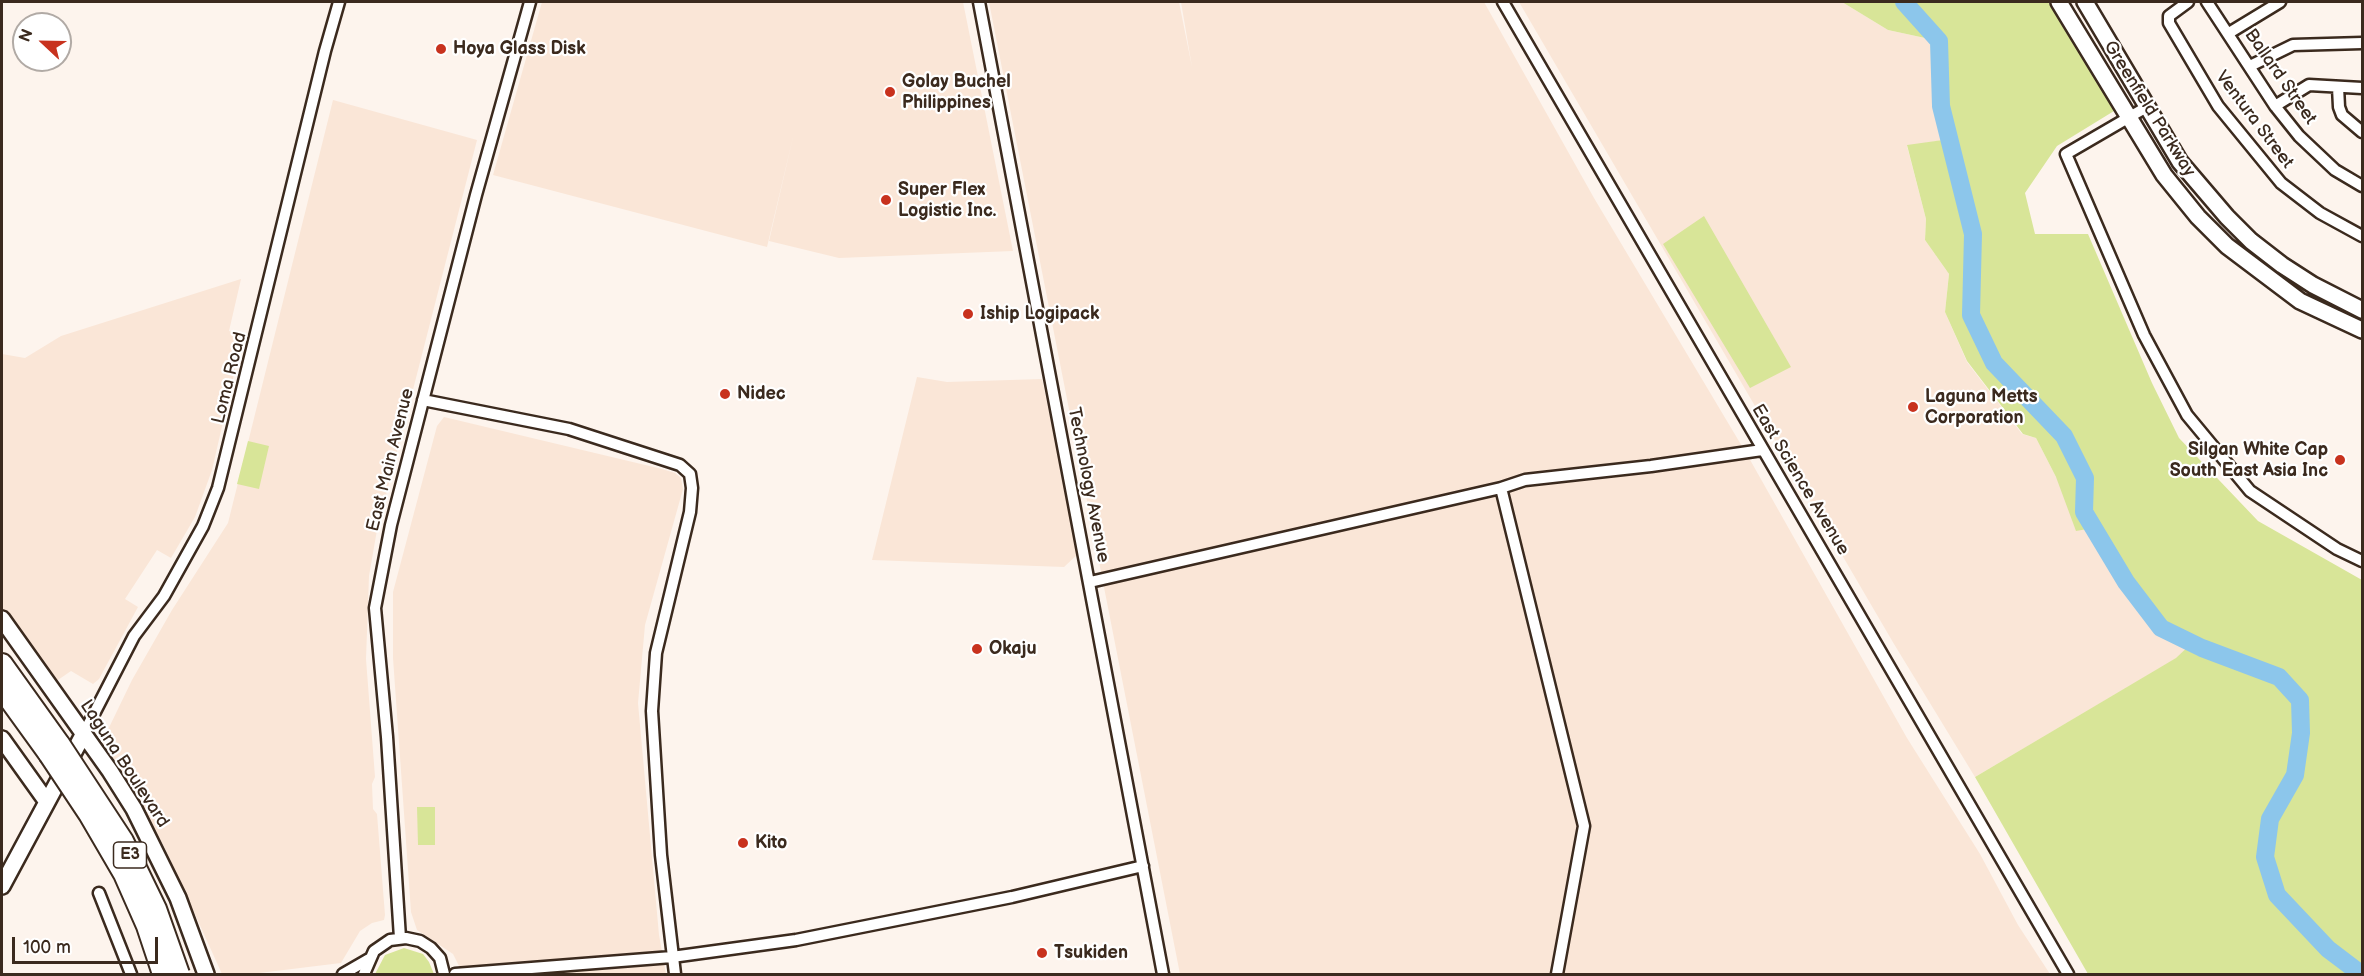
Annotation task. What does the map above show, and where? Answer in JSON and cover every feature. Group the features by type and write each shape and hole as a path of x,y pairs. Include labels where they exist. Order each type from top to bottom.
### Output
{"highway":[{"name":"E3","path":"2,664 54,749 124,874 147,926 164,975"},
{"name":"E3","path":"2,689 87,783 127,849 159,917 179,975"}],"main road":[{"name":"Greenfield Parkway","path":"2059,2 2164,175 2198,217 2227,246 2300,301 2362,330"},
{"name":"Greenfield Parkway","path":"2085,2 2145,108 2180,162 2227,218 2251,241 2313,285 2362,310"},
{"name":"Laguna Boulevard","path":"2,619 122,790 155,847 185,914 206,975"},
{"path":"2,886 83,735"},
{"path":"2,739 47,802"}],"street":[{"name":"Loma Road","path":"83,735 134,636 164,596 203,526 218,488 339,2"},
{"name":"East Main Avenue","path":"400,938 392,796 375,608 391,525 476,195 530,2"},
{"name":"Technology Avenue","path":"979,2 1164,975"},
{"name":"East Science Avenue","path":"1503,2 2068,975"},
{"name":"Ventura Street","path":"2188,2 2169,16 2169,23 2218,106 2281,183 2319,213 2362,236"},
{"name":"Ballard Street","path":"2207,2 2275,106 2299,136 2335,170 2362,186"},
{"path":"2229,33 2280,2"},
{"path":"2250,66 2293,45 2362,43"},
{"path":"2275,106 2309,86 2362,88"},
{"path":"2338,87 2339,107 2342,115 2362,132"},
{"path":"2145,108 2066,154 2144,335 2187,415 2250,491 2337,549 2362,561"},
{"path":"423,400 568,429 680,465 690,474 692,488 690,512 656,654 652,711 660,844 675,975"},
{"path":"1090,582 1501,488 1525,480 1651,466 1762,450"},
{"path":"1501,488 1584,826 1557,975"},
{"path":"455,975 672,957 796,940 1012,897 1143,866"},
{"path":"99,893 131,975"},
{"path":"343,975 369,959 382,945 400,938 420,941 431,948 440,958 444,975"},
{"path":"364,975 369,959"}],"shaded area":[{"path":"542,2 963,2 1013,251 839,258 769,241 794,133 767,247 493,175"},
{"path":"989,2 1179,2 1192,67 1181,2 1484,2 1594,198 1749,458 1907,738 1980,854 2018,925 2050,974 1180,974"},
{"path":"1519,2 1842,2 1888,30 1939,41 1941,106 1950,139 1907,146 1926,219 1925,240 1949,274 1945,312 1967,362 2022,434 2036,438 2056,477 2093,528 2126,582 2161,628 2192,643 2177,658 1975,777 1894,644"},
{"path":"333,100 477,140 377,530 369,576 366,659 375,777 372,784 373,809 377,814 385,915 384,920 372,923 360,931 341,963 251,974 222,974 164,846 103,740 132,680 172,610 228,523"},
{"path":"241,279 229,331 243,335 212,470 195,517 171,558 157,550 125,599 138,607 99,679 93,684 71,671 55,682 2,608 2,354 25,358 61,336"},
{"path":"917,377 947,382 1042,379 1079,553 1064,567 872,560"},
{"path":"444,417 662,469 675,473 681,478 683,489 645,625 638,703 659,935 666,974 463,974 453,954 417,930 411,912 393,658 393,592 437,426"}],"green space":[{"path":"1842,2 2048,2 2114,111 2057,146 2025,193 2035,234 2088,234 2152,383 2179,438 2258,521 2362,580 2362,974 2088,974 1975,777 2176,658 2192,643 2161,628 2126,582 2093,528 2076,531 2056,477 2036,438 2023,434 1967,361 1945,312 1949,274 1925,240 1926,219 1907,145 1950,139 1941,106 1939,41 1888,30"},
{"path":"1704,216 1791,367 1750,388 1663,244"},
{"path":"248,441 269,446 259,489 237,484"},
{"path":"417,807 435,807 435,845 418,845"},
{"path":"404,948 423,954 434,974 375,974 385,955"}],"waterway":[{"path":"1904,2 1939,41 1941,106 1973,234 1971,315 1994,363 2064,436 2085,478 2084,512 2126,582 2161,628 2202,648 2279,677 2300,700 2301,733 2295,775 2270,819 2265,857 2277,895 2328,949 2361,974"}],"place":[{"name":"Hoya Glass Disk","path":"441,49"},
{"name":"Golay Buchel Philippines","path":"890,92"},
{"name":"Super Flex Logistic Inc.","path":"886,200"},
{"name":"Iship Logipack","path":"968,314"},
{"name":"Nidec","path":"725,394"},
{"name":"Laguna Metts Corporation","path":"1913,407"},
{"name":"Silgan White Cap South East Asia Inc","path":"2340,460"},
{"name":"Okaju","path":"977,649"},
{"name":"Kito","path":"743,843"},
{"name":"Tsukiden","path":"1042,953"}]}
